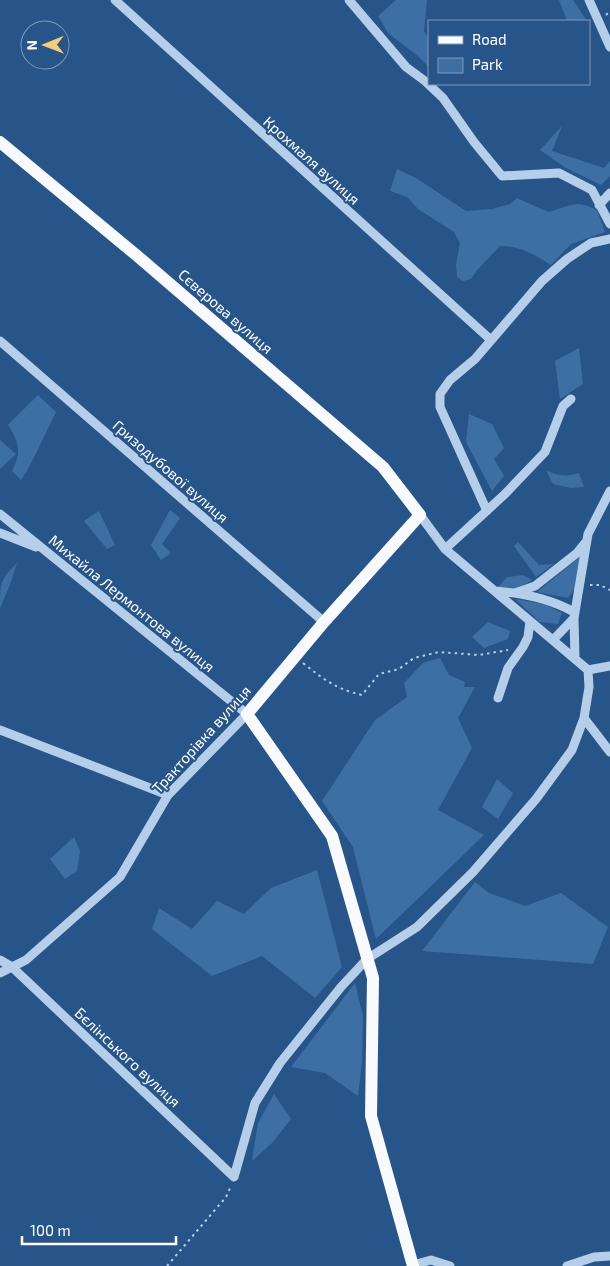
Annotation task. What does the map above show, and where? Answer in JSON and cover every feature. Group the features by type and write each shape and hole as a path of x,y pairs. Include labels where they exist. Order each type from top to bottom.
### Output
{"main road":[{"name":"Сєверова вулиця","path":"0,142 135,254 383,466 420,515"},
{"name":"Тракторівка вулиця","path":"247,714 324,622 420,515"},
{"path":"247,714 332,836 373,978 371,1116 413,1265"}],"street":[{"name":"Крохмаля вулиця","path":"115,0 491,340"},
{"path":"349,0 406,66 428,84"},
{"path":"589,0 610,47"},
{"path":"429,85 443,98 474,142 502,176 560,173 592,190 610,224"},
{"path":"599,204 610,193"},
{"path":"487,511 440,407 440,394 450,380 475,359 542,281 567,259 590,243 610,239"},
{"name":"Гризодубової вулиця","path":"0,341 324,622"},
{"path":"445,549 505,494 545,452 563,406 571,399"},
{"path":"575,659 574,615 586,542 588,534 610,491"},
{"name":"Михайла Лермонтова вулиця","path":"0,514 247,714"},
{"path":"234,1177 254,1104 280,1063 341,987 367,959 417,927 473,872 536,799 572,750 584,718 589,687 588,670 445,549 420,515"},
{"path":"0,533 43,549"},
{"path":"515,593 535,586 577,553 586,542"},
{"path":"494,591 544,599 560,604 574,615"},
{"path":"553,640 574,615"},
{"path":"498,698 508,668 524,646 528,637 530,621"},
{"path":"588,670 610,666"},
{"name":"Тракторівка вулиця","path":"0,973 26,960 120,878 168,795 247,714"},
{"path":"584,718 610,752"},
{"path":"0,730 168,795"},
{"name":"Бєлінського вулиця","path":"0,960 12,967 234,1177"},
{"path":"567,1266 594,1257 610,1256"},
{"path":"413,1265 431,1260 450,1266"}],"path":[{"path":"578,589 588,584 600,585 610,590"},
{"path":"295,657 317,675 343,690 362,695 379,674 399,669 414,658 439,652 479,655 524,646"},
{"path":"168,1266 226,1196 234,1177"}],"green space":[{"path":"396,0 427,0 424,31 428,37 428,66 388,33 378,16"},
{"path":"559,0 573,0 586,20 567,20"},
{"path":"562,126 552,151 604,168 610,161 610,176 601,185 566,168 540,150"},
{"path":"397,169 416,178 466,211 492,209 510,204 517,198 548,212 577,204 597,210 605,232 571,244 551,265 521,249 500,246 471,279 463,281 457,277 456,265 460,243 454,232 418,209 407,197 390,191"},
{"path":"579,348 583,384 560,399 555,361"},
{"path":"38,395 56,412 21,480 12,471 17,458 18,447 15,436 8,425"},
{"path":"469,414 492,424 504,448 494,459 504,476 492,491 466,442"},
{"path":"0,440 16,454 0,469"},
{"path":"546,470 562,475 579,473 584,487 571,488 553,484"},
{"path":"170,510 180,518 162,544 171,553 161,560 151,545"},
{"path":"99,511 115,545 107,549 84,521"},
{"path":"518,542 539,565 554,564 536,577 514,546"},
{"path":"581,556 575,588 568,598 537,592"},
{"path":"17,563 10,585 0,608 2,582"},
{"path":"523,575 532,580 518,588 498,587 507,577"},
{"path":"515,599 544,604 562,613 558,624 540,622"},
{"path":"488,622 510,631 508,639 484,648 472,637"},
{"path":"440,658 449,675 465,682 464,687 475,687 458,718 472,748 438,810 484,835 376,939 353,847 322,801 375,720 407,697 404,683 423,663"},
{"path":"497,779 513,793 498,819 482,807"},
{"path":"74,837 80,851 77,871 65,879 50,859"},
{"path":"317,870 342,967 315,998 262,956 212,976 152,929 159,908 192,929 217,901 244,914 271,888"},
{"path":"475,882 489,893 525,906 561,893 608,927 593,964 422,951"},
{"path":"355,983 363,1016 362,1062 358,1096 325,1073 291,1067"},
{"path":"274,1094 291,1119 272,1143 252,1161 258,1123"}]}
